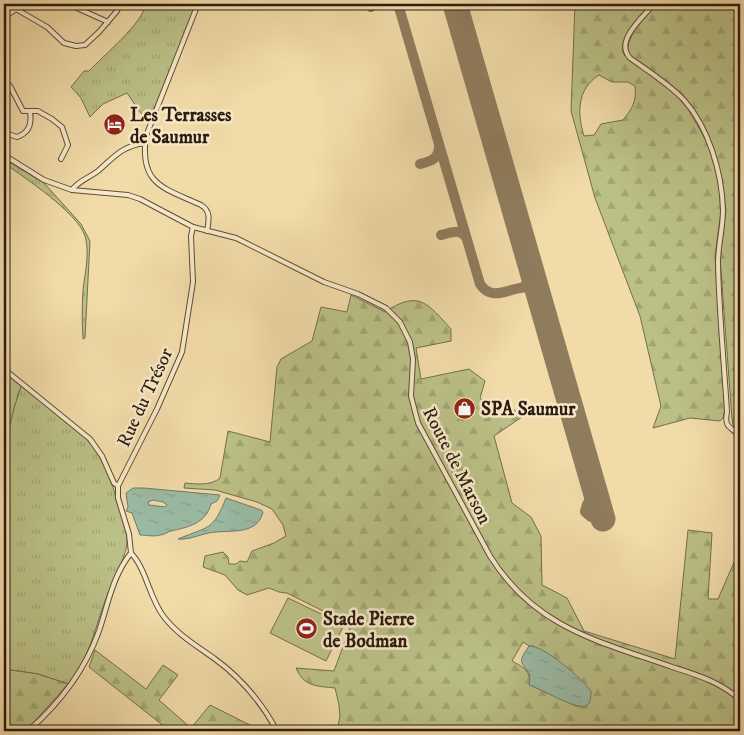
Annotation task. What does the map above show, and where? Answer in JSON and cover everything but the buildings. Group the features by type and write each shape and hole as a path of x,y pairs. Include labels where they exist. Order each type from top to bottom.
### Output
{"street":[{"path":"4,17 24,4"},
{"path":"75,4 78,8 108,22"},
{"path":"16,9 47,27 64,42 76,46 85,44 108,22 120,4"},
{"path":"198,4 145,143 148,169 153,181 206,209 210,216 207,231"},
{"path":"654,4 630,34 624,47 626,55 677,94 690,109 709,143 722,197 722,225 718,259 726,420 729,427 740,436"},
{"path":"4,80 21,109 25,112 40,112 62,127 68,144 61,159"},
{"path":"4,130 8,134 17,137 26,133 30,128 30,112"},
{"path":"72,190 126,147 145,143"},
{"name":"Route de Marson","path":"4,156 44,180 72,190 128,195 154,206 193,227 236,238 324,282 358,294 386,308 405,328 412,351 411,396 418,423 490,556 506,579 528,602 545,616 580,635 705,678 739,697"},
{"name":"Rue du Trésor","path":"118,486 157,409 182,352 193,282 191,236 193,227"},
{"path":"4,369 90,439 102,456 118,486 118,498 129,534 131,552 137,560 154,601 165,618 182,636 216,660 242,682 257,700 277,731"},
{"path":"28,731 49,711 83,666 96,639 124,560 131,552"}],"green space":[{"path":"146,4 197,4 149,121 140,112 127,93 103,104 90,117 81,98 71,87 84,71 89,71 122,39 138,21"},
{"path":"575,4 637,4 647,11 629,32 622,50 625,56 676,95 688,109 708,144 719,182 721,212 715,256 725,409 723,418 720,421 690,418 653,428 661,406 640,316 595,198 571,111","holes":["599,75 612,82 628,82 635,86 635,96 631,108 623,120 601,124 594,135 584,136 580,110 586,87"]},
{"path":"657,4 740,4 740,434 733,426 732,419 720,258 726,210 721,175 710,142 691,107 632,58 628,51 630,39"},
{"path":"4,159 44,183 81,224 90,241 85,338 83,339 83,296 87,256 85,236 80,227 62,207 4,163"},
{"path":"351,295 385,312 406,301 422,302 451,329 451,341 416,348 421,379 469,369 485,381 480,398 496,413 510,406 522,417 494,436 512,503 531,517 541,536 542,585 567,598 584,631 675,659 688,530 712,533 708,599 718,599 739,551 736,467 740,470 740,731 337,731 340,716 335,688 317,686 307,682 296,668 334,671 351,625 287,593 269,588 247,595 238,590 225,575 203,567 205,556 223,552 228,557 229,564 236,564 240,561 247,562 252,551 274,543 286,536 283,525 272,509 257,502 215,490 184,488 185,483 208,483 220,478 228,431 270,442 277,367 281,359 312,341 321,307 347,312","holes":["523,642 529,646 534,646 586,706 576,706 530,685 526,670 512,661"]},
{"path":"4,373 21,386 4,449"},
{"path":"21,386 70,424 94,448 109,476 127,535 123,559 90,644 81,664 68,684 38,674 4,669 4,449"},
{"name":"Stade Pierre de Bodman","path":"288,598 344,625 326,661 270,633"},
{"path":"95,650 146,689 163,665 178,675 159,700 191,728 210,705 254,727 256,731 170,731 89,667"},
{"path":"4,669 38,674 68,684 26,731 4,731"}],"water":[{"path":"133,488 144,488 220,495 217,501 211,504 201,520 163,535 153,536 140,535 132,513 126,511 128,507 126,493","holes":["153,500 167,505 165,507 149,505 148,502"]},
{"path":"226,498 261,510 263,512 260,520 248,529 216,532 178,539 209,526 217,516"},
{"path":"529,646 544,651 580,679 591,691 588,705 575,705 529,685 530,675 522,659"}],"taxiway":[{"path":"398,4 480,284 486,291 494,293 525,288 532,289 538,295"},
{"path":"420,164 436,157 439,146"},
{"path":"441,235 458,232 466,237"},
{"path":"523,287 530,281 531,270"},
{"path":"593,483 593,493 585,512 591,517 602,514"}],"runway":[{"path":"455,4 603,519"}],"place":[{"name":"Les Terrasses de Saumur","path":"114,125"},
{"name":"SPA Saumur","path":"465,408"},
{"name":"Stade Pierre de Bodman","path":"307,629"}]}
